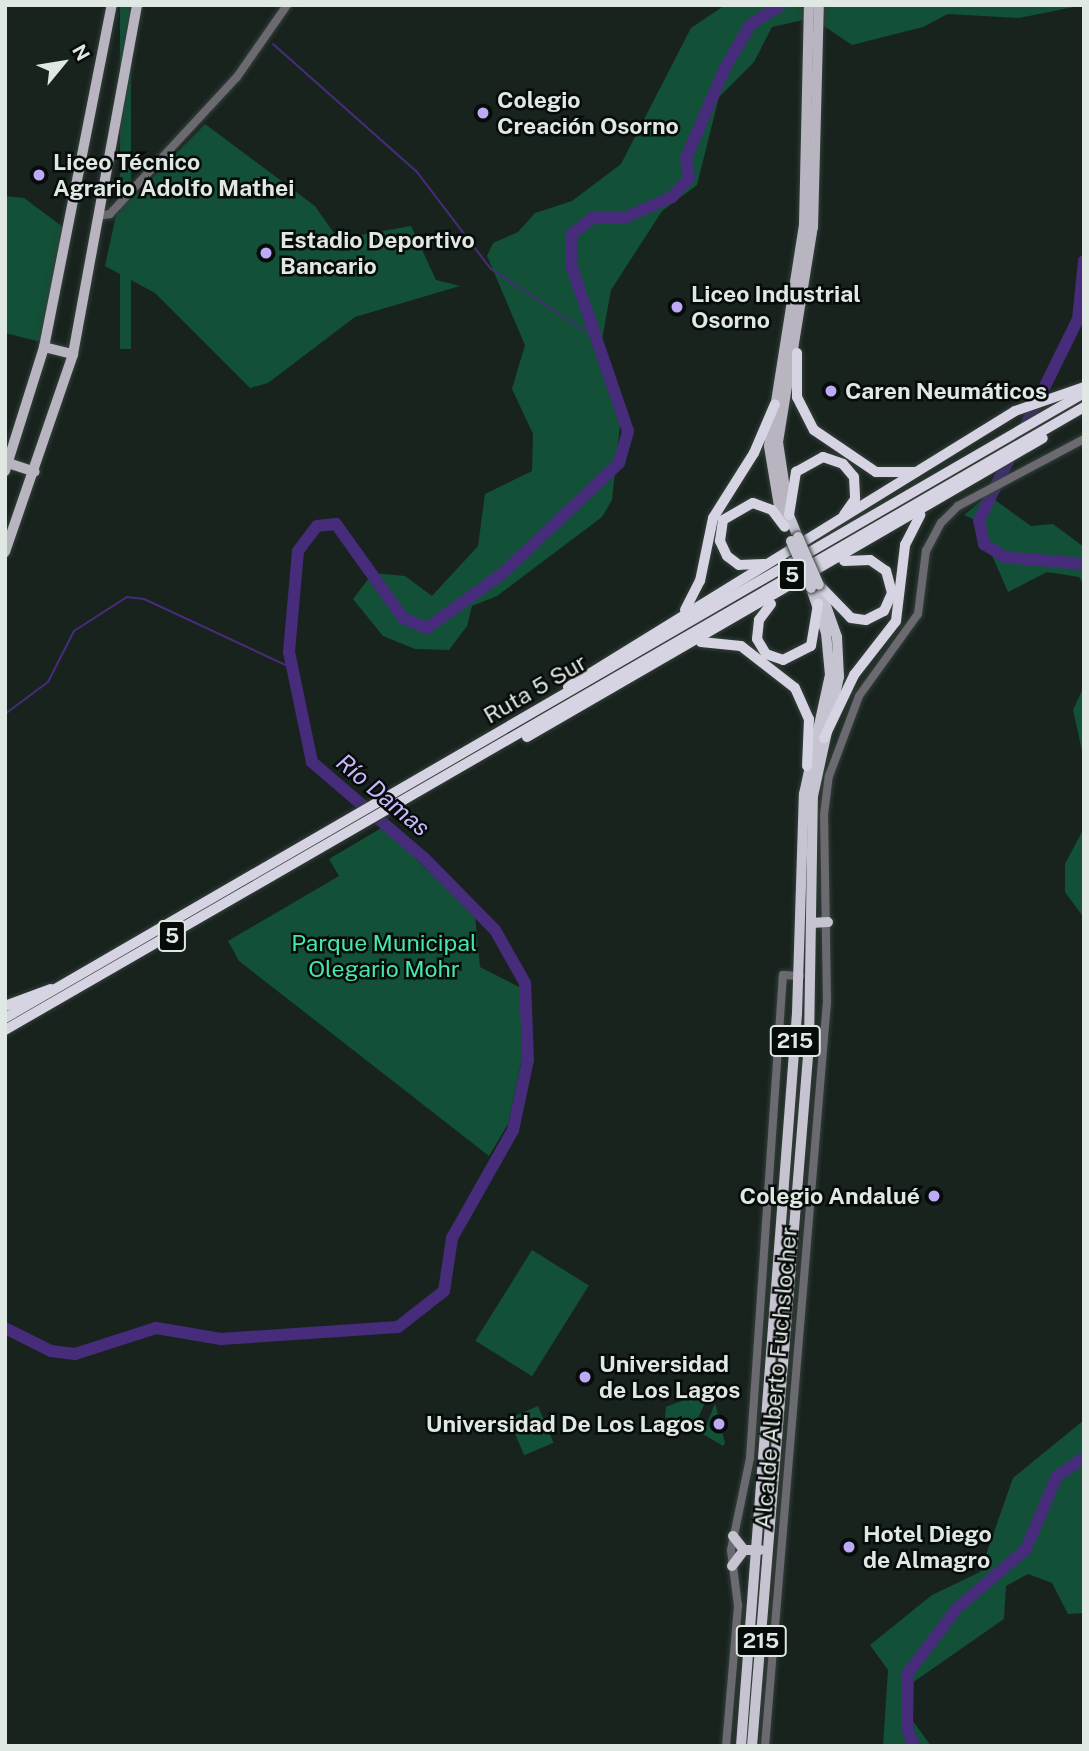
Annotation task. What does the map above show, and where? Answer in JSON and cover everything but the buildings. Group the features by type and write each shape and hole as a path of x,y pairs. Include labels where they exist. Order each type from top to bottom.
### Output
{"highway":[{"path":"797,354 799,404 819,436 881,474 908,474 935,464"},
{"path":"526,718 610,655 832,527 1015,411 1084,387"},
{"name":"Ruta 5 Sur","path":"398,800 526,718 1084,393"},
{"path":"684,613 700,581 713,517 754,453 775,404"},
{"path":"501,746 552,726 781,595 927,509 1084,409"},
{"name":"Ruta 5 Sur","path":"5,1018 398,800 501,746 1084,409"},
{"path":"795,539 789,515 796,472 812,459 833,458 851,472 857,494 832,527"},
{"path":"774,561 735,563 721,546 721,525 734,508 753,503 772,510 785,527"},
{"path":"824,737 854,674 896,621 905,545 927,509"},
{"name":"Alcalde Alberto Fuchslocher","path":"747,1742 768,1542 809,1043 811,811 839,656 795,539 785,527"},
{"path":"815,587 851,618 872,618 887,608 892,584 879,564 859,559 832,565"},
{"name":"Alcalde Alberto Fuchslocher","path":"747,1742 749,1551 773,1325 800,975 807,766 830,675 815,587"},
{"path":"781,595 756,629 761,648 778,660 797,657 811,646 818,604"},
{"path":"694,644 741,646 795,688 809,719 807,766"},
{"name":"Ruta 5 Sur","path":"5,1030 335,836"},
{"path":"811,922 828,922"},
{"path":"5,1006 67,985"},
{"path":"761,1326 773,1325 785,1343"},
{"path":"733,1536 749,1551"},
{"path":"732,1566 749,1551 768,1542"},
{"path":"747,1742 765,1743"}],"main road":[{"path":"35,472 7,467 44,347 112,5"},
{"path":"5,552 35,472 73,354 137,5"},
{"path":"789,515 778,442 797,354 813,227 814,52 809,5"},
{"path":"785,527 770,472 775,404 804,224 819,5"},
{"path":"44,347 73,354"}],"street":[{"path":"98,216 110,214 237,77 287,5"},
{"name":"Alcalde Alberto Fuchslocher","path":"765,1743 828,922 824,815 834,757 859,696 915,621 929,544 958,506 1084,439"},
{"name":"Alcalde Alberto Fuchslocher","path":"726,1746 738,1606 732,1566 733,1536 750,1458 783,975 800,975"}],"green space":[{"path":"120,5 131,5 131,349 120,349"},
{"path":"725,5 1084,5 1019,18 948,14 923,27 852,45 812,18 772,27 754,62 719,97 697,185 662,211 611,290 599,356 621,416 612,500 602,517 497,596 472,606 467,626 449,650 415,649 383,636 353,599 373,573 405,576 432,596 478,546 485,494 532,471 533,434 512,389 525,345 487,256 493,243 518,232 535,213 572,201 621,164 691,28"},
{"name":"Estadio Deportivo Bancario","path":"205,124 315,206 338,239 411,226 436,280 460,286 355,317 268,383 250,388 155,293 105,266 116,215"},
{"path":"5,196 24,198 63,227 41,342 5,333"},
{"path":"988,495 1031,526 1053,524 1084,547 1084,586 1079,577 1047,572 1008,592 977,521 964,515"},
{"path":"1084,686 1084,760 1073,710"},
{"name":"Parque Municipal Olegario Mohr","path":"383,827 475,916 480,967 521,988 522,1059 508,1124 489,1156 239,961 228,941 339,876 329,859"},
{"path":"1084,828 1084,918 1065,892 1065,864"},
{"name":"Universidad de Los Lagos","path":"532,1250 589,1286 532,1376 475,1341"},
{"path":"711,1389 692,1432 665,1417 666,1407"},
{"path":"715,1403 725,1443 723,1446 703,1434"},
{"path":"538,1406 554,1443 524,1455 509,1419"},
{"path":"1084,1420 1084,1613 1068,1614 1052,1583 1028,1574 1006,1586 1004,1619 912,1683 913,1721 931,1746 883,1746 888,1670 870,1645 932,1595 980,1572 1013,1478"}],"waterway":[{"name":"Río Damas","path":"5,1328 51,1351 75,1354 156,1328 221,1339 398,1327 444,1291 452,1238 513,1130 528,1060 525,983 495,930 424,858 312,762 289,652 298,551 317,526 336,524 403,618 427,628 503,573 619,463 628,431 572,267 571,235 593,217 626,217 672,197 689,178 686,158 725,68 750,25 781,5"},
{"path":"273,44 417,172 491,269 593,336"},
{"path":"1084,261 1078,319 979,520 984,544 1005,557 1084,564"},
{"path":"5,714 48,682 74,631 127,597 144,599 292,668"},
{"path":"914,1746 907,1729 908,1673 957,1608 1026,1549 1057,1476 1084,1458"}],"place":[{"name":"Colegio Creación Osorno","path":"483,113"},
{"name":"Liceo Técnico Agrario Adolfo Mathei","path":"39,175"},
{"name":"Estadio Deportivo Bancario","path":"266,253"},
{"name":"Liceo Industrial Osorno","path":"677,307"},
{"name":"Caren Neumáticos","path":"831,391"},
{"name":"Colegio Andalué","path":"934,1196"},
{"name":"Universidad de Los Lagos","path":"585,1377"},
{"name":"Universidad De Los Lagos","path":"719,1424"},
{"name":"Hotel Diego de Almagro","path":"849,1547"}]}
